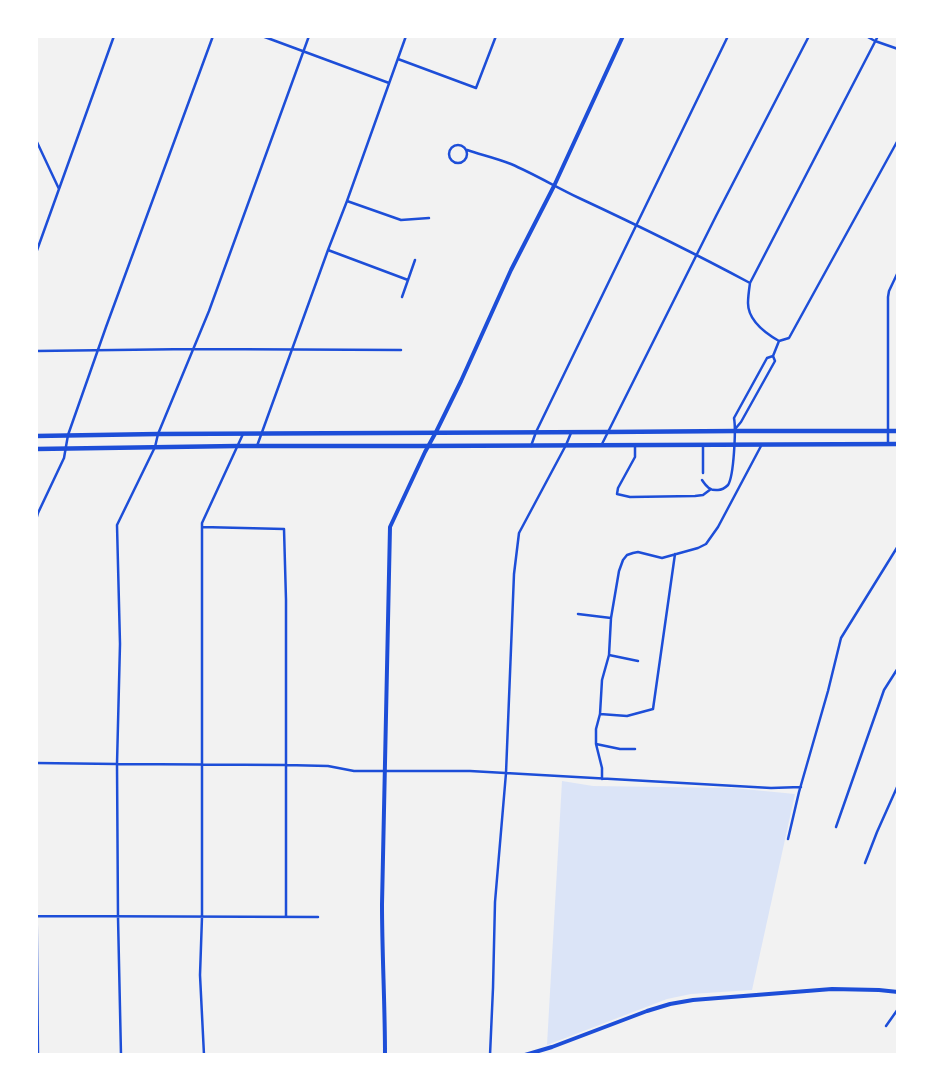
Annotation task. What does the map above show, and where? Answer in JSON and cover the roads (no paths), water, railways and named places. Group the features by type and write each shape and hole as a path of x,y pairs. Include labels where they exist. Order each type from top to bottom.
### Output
{"main road":[{"path":"385,1055 382,947 390,526 461,381 511,270 554,186 623,36"},
{"path":"36,436 608,432 736,429 898,431"},
{"path":"36,449 237,446 898,444"},
{"path":"526,1055 647,1011 693,1000 832,990 898,992"}],"street":[{"path":"36,253 114,36"},
{"path":"36,520 64,458 68,435 213,36"},
{"path":"262,36 389,83"},
{"path":"121,1055 117,764 120,644 117,525 155,447 158,434 209,311 310,36"},
{"path":"257,446 406,36"},
{"path":"398,59 476,88 496,36"},
{"path":"531,446 536,432 728,36"},
{"path":"601,445 809,36"},
{"path":"866,36 898,50"},
{"path":"878,36 750,283 748,304 750,314 763,331 779,341 789,338 898,140"},
{"path":"36,140 59,189"},
{"path":"467,150 467,158 462,162 455,162 450,157 450,150 455,145 462,145 467,150 511,164 698,255 750,283"},
{"path":"347,201 401,220 429,218"},
{"path":"328,250 408,280"},
{"path":"402,297 416,260"},
{"path":"888,444 888,297 898,272"},
{"path":"736,429 775,361 773,356 779,341"},
{"path":"36,351 193,349 401,350"},
{"path":"702,480 708,488 714,490 722,490 728,486 731,476 736,429 734,418 767,358 773,356"},
{"path":"490,1055 495,902 506,773 514,574 519,533 566,445 571,432"},
{"path":"204,1055 200,975 202,917 202,524 243,434"},
{"path":"602,779 602,768 596,744 596,729 600,714 602,680 609,656 611,618 619,571 623,560 626,555 633,552 662,558 706,544 718,527 762,444"},
{"path":"635,445 635,457 618,488 617,494 630,497 677,497 703,495 711,489"},
{"path":"702,445 703,473"},
{"path":"202,527 284,529 286,600 286,917"},
{"path":"788,839 800,787 828,691 840,638 898,546"},
{"path":"600,714 627,716 653,709 676,554"},
{"path":"578,614 611,618"},
{"path":"609,656 638,661"},
{"path":"836,827 884,690 898,668"},
{"path":"596,744 635,749"},
{"path":"36,762 328,766 354,771 470,771 771,788 800,787"},
{"path":"865,863 898,785"},
{"path":"36,845 38,1055"},
{"path":"37,916 318,917"},
{"path":"886,1026 898,1009"}]}
